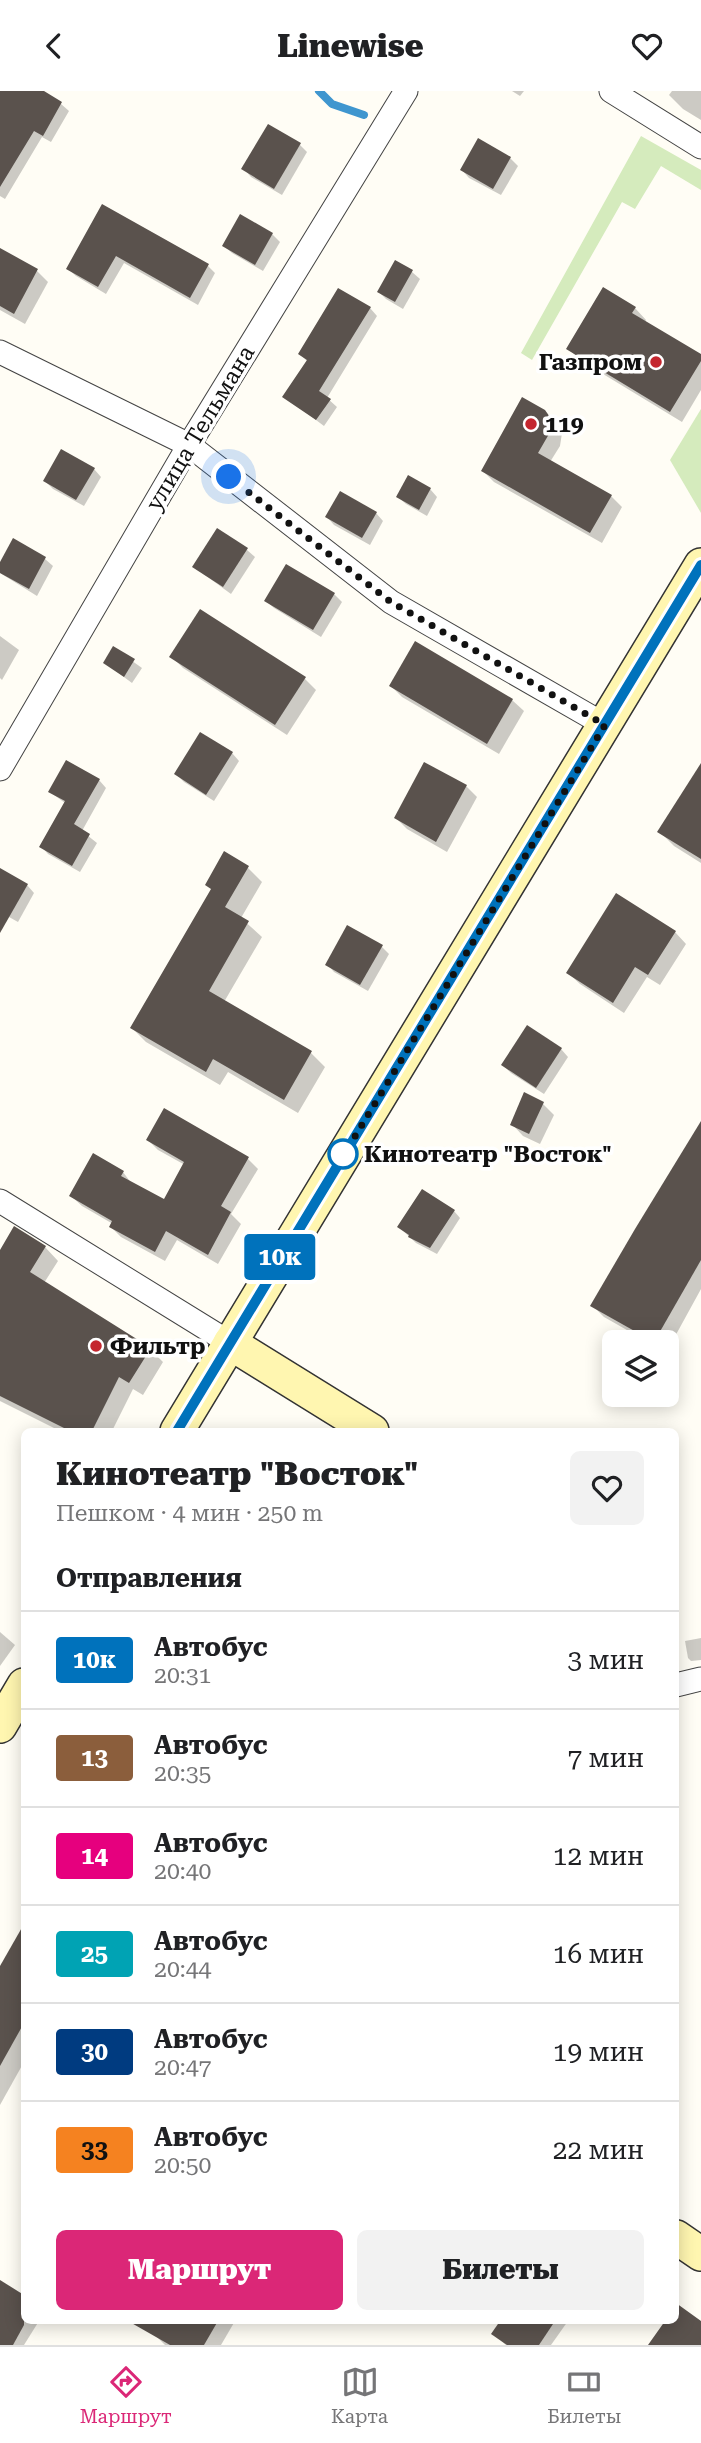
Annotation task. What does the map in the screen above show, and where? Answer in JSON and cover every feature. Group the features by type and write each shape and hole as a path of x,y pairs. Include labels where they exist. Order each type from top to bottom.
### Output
{"main road":[{"path":"179,1428 701,565"},
{"path":"230,1343 367,1428"},
{"path":"0,1726 21,1690"},
{"path":"679,2239 701,2254"}],"street":[{"name":"улица Тельмана","path":"0,769 189,445 406,91"},
{"path":"611,91 701,147"},
{"path":"0,352 189,445 391,602 605,725"},
{"path":"0,1201 230,1343"},
{"path":"679,1684 701,1679"}],"green space":[{"path":"641,136 701,170 701,190 661,166 635,209 622,202 532,360 521,353"},
{"path":"701,409 701,513 670,460"}],"building":[{"path":"0,91 44,91 62,102 43,136 34,131 0,187"},
{"path":"268,124 301,143 274,189 241,169"},
{"path":"478,138 511,157 493,189 460,170"},
{"path":"102,204 209,264 190,298 116,256 98,287 66,269"},
{"path":"240,214 273,233 255,265 222,246"},
{"path":"0,248 38,269 14,314 0,306"},
{"path":"395,260 413,270 395,302 377,292"},
{"path":"603,287 636,307 632,313 701,354 701,361 670,412 566,349"},
{"path":"338,288 371,307 319,391 331,399 316,420 282,397 307,360 298,354"},
{"path":"522,397 545,410 552,420 549,434 538,453 612,495 590,533 481,471"},
{"path":"61,449 95,468 76,500 43,481"},
{"path":"408,475 431,488 419,510 396,497"},
{"path":"340,491 377,512 362,538 325,517"},
{"path":"217,528 248,548 223,587 192,567"},
{"path":"13,538 46,557 29,589 0,573 0,562"},
{"path":"286,564 335,593 313,630 264,601"},
{"path":"200,609 306,677 275,725 169,657"},
{"path":"415,641 513,699 487,744 389,686"},
{"path":"113,646 135,659 124,677 103,663"},
{"path":"200,732 233,752 206,795 174,774"},
{"path":"66,760 100,779 74,824 90,834 72,866 39,847 65,801 48,792"},
{"path":"424,762 467,785 436,842 394,818"},
{"path":"701,763 701,859 657,832"},
{"path":"224,851 249,866 225,907 249,921 209,991 312,1051 284,1100 213,1059 206,1072 130,1028 211,889 205,885"},
{"path":"0,868 28,884 0,933"},
{"path":"616,893 676,931 648,975 635,967 613,1003 566,973"},
{"path":"347,925 383,945 360,985 325,965"},
{"path":"527,1025 562,1048 536,1088 501,1065"},
{"path":"524,1092 544,1102 529,1134 510,1125"},
{"path":"164,1108 249,1157 221,1206 231,1212 208,1255 166,1231 155,1252 109,1227 112,1221 69,1196 93,1153 124,1171 121,1176 164,1199 184,1162 146,1140"},
{"path":"701,1121 701,1260 661,1330 633,1330 590,1306"},
{"path":"422,1189 455,1210 430,1248 408,1237 409,1235 397,1227"},
{"path":"14,1226 46,1246 30,1272 151,1348 129,1383 119,1377 94,1428 64,1428 0,1396 0,1250"},
{"path":"21,1929 21,2028 0,2066 0,1966"},
{"path":"0,2280 21,2293 21,2324 24,2325 13,2345 0,2345"},
{"path":"679,2305 701,2321 701,2345 648,2345 663,2324 679,2324"},
{"path":"133,2324 216,2324 204,2345 170,2345"},
{"path":"498,2324 553,2324 539,2345 507,2345 491,2334"}],"waterway":[{"path":"319,91 332,104 364,115"}],"bus line":[{"name":"10к","path":"179,1428 701,565"}],"place":[{"name":"Газпром","path":"656,362"},
{"name":"119","path":"531,424"},
{"name":"Кинотеатр \"Восток\"","path":"343,1154"},
{"name":"Фильтр","path":"96,1346"}],"route":[{"path":"229,477 391,602 605,725 340,1161 343,1154"}]}
